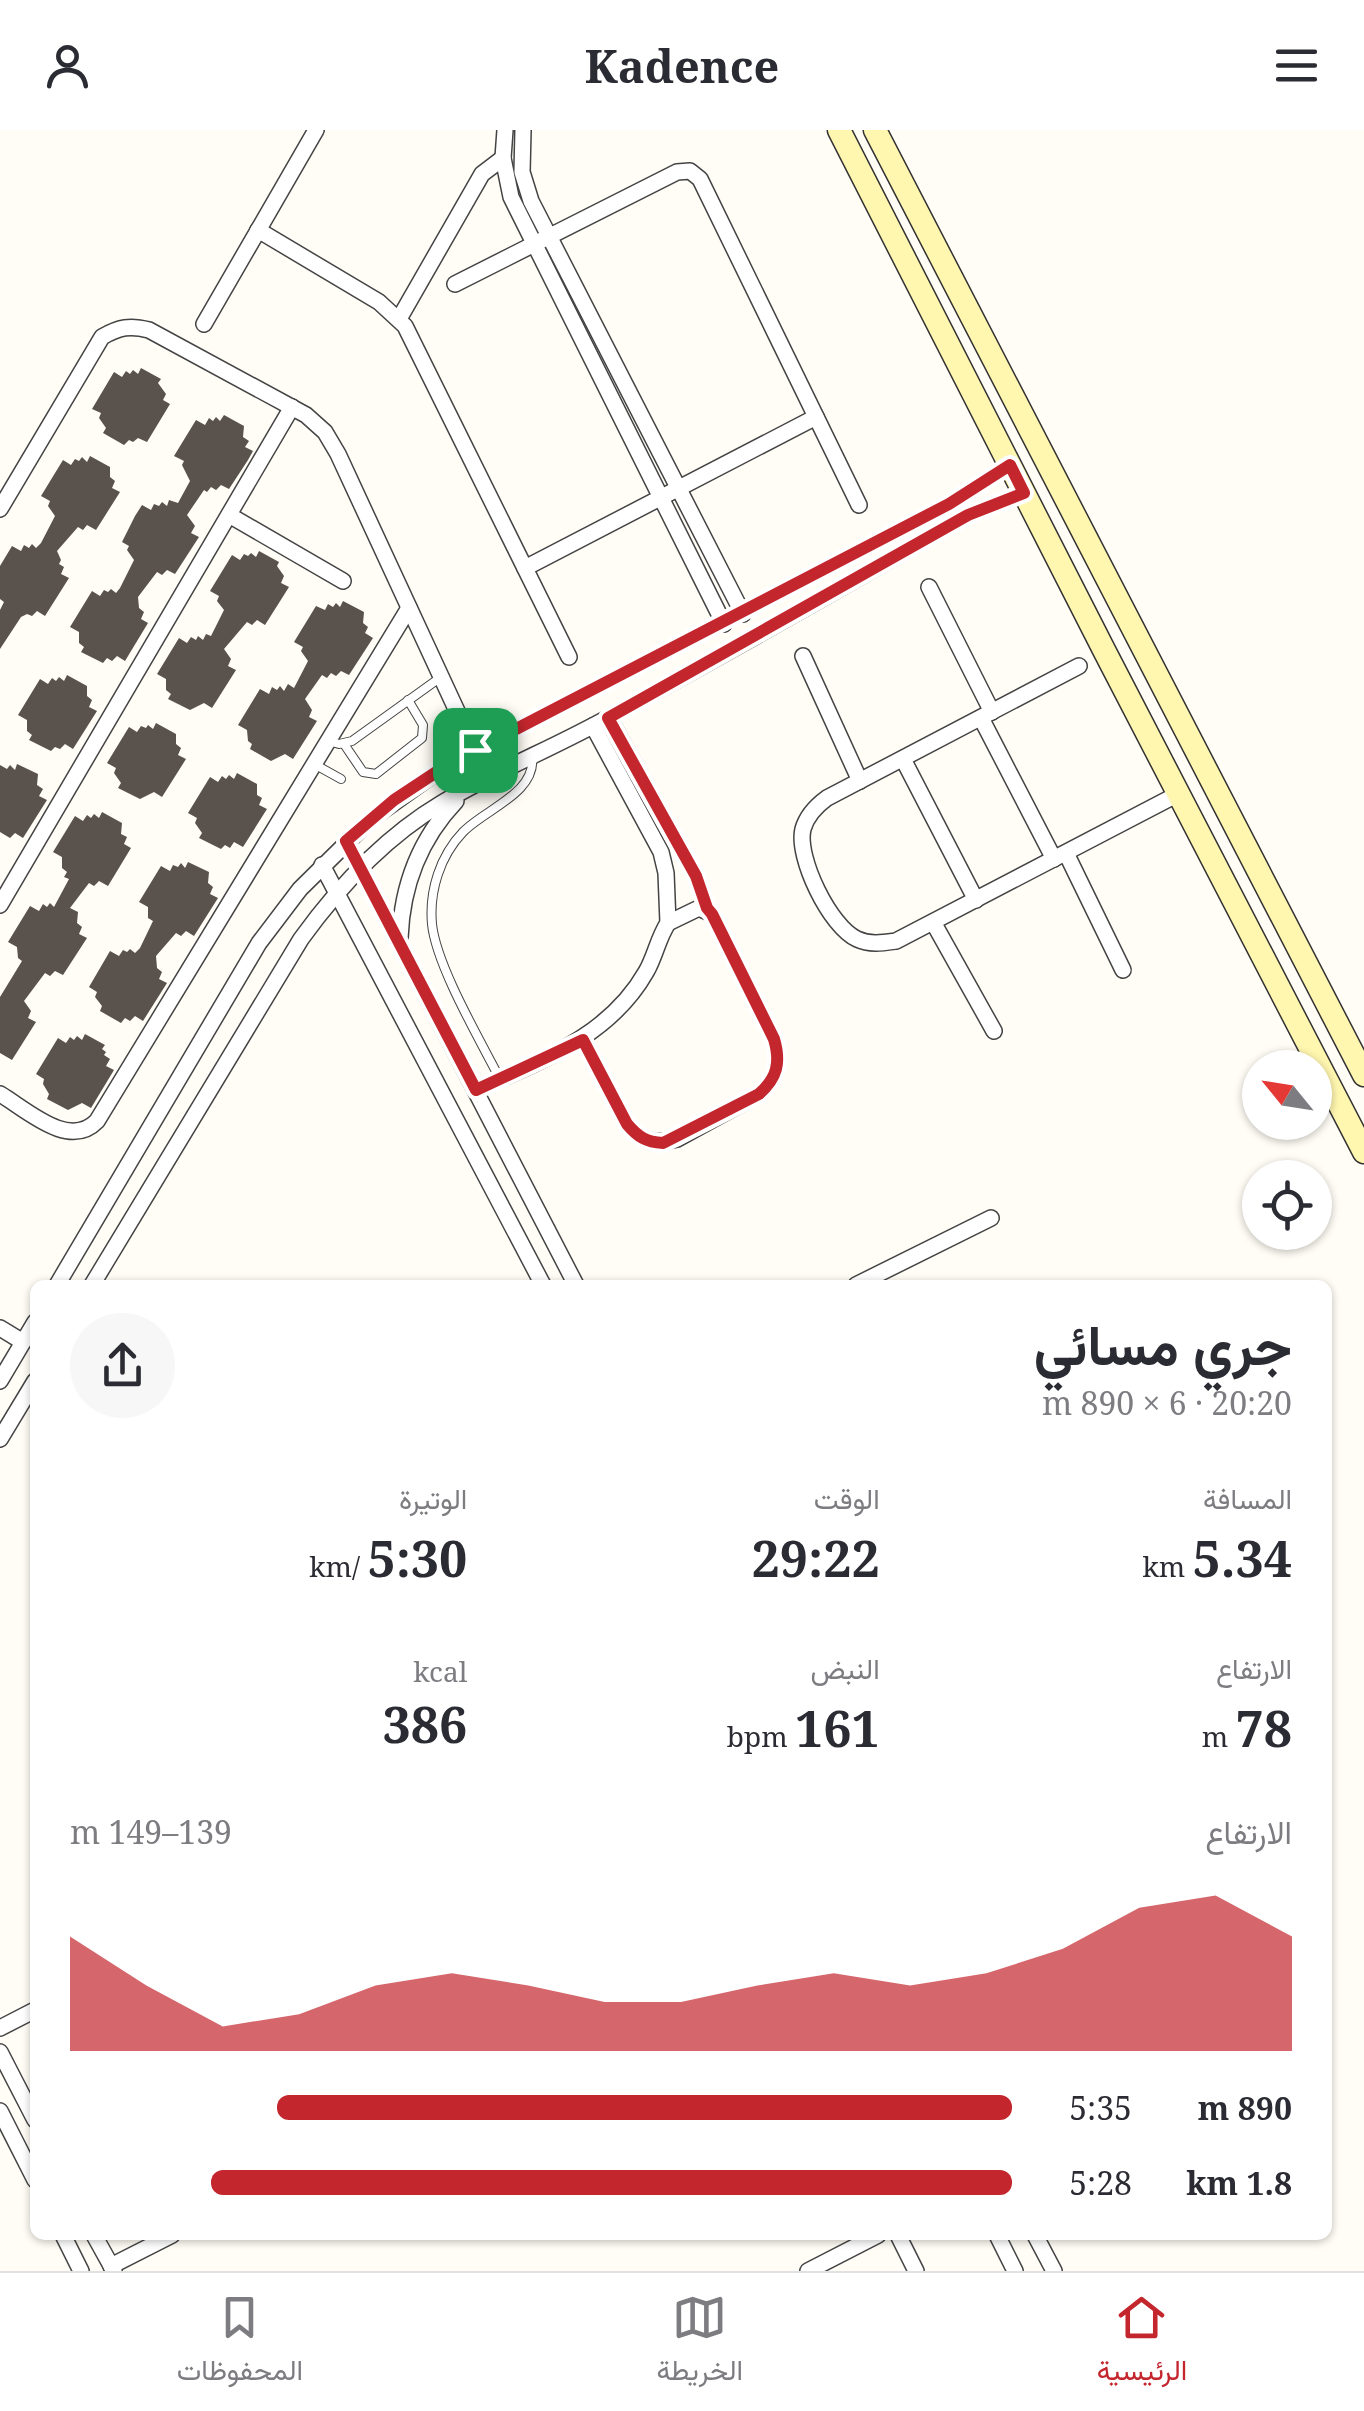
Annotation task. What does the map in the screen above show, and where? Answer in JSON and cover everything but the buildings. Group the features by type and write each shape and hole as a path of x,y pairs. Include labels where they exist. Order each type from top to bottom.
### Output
{"street":[{"path":"204,324 316,130"},
{"path":"505,130 503,158 511,197 542,241 679,486 744,614"},
{"path":"523,130 521,157 526,187 542,241 724,624"},
{"path":"839,130 1364,1152"},
{"path":"875,130 1364,1075"},
{"path":"399,319 482,174 503,158"},
{"path":"455,284 677,172 696,174 859,504"},
{"path":"258,230 379,302 399,319 414,341 569,657"},
{"path":"0,508 102,337 116,328 148,330 292,408 316,423 332,443 475,750"},
{"path":"0,905 292,408"},
{"path":"525,568 816,417"},
{"path":"59,1280 259,942 346,841 420,782 475,750 744,614 970,493 1010,465"},
{"path":"95,1280 286,963 360,867 412,823 470,788 601,722 968,515 1024,493"},
{"path":"228,515 343,581"},
{"path":"929,586 987,715 1123,970"},
{"path":"0,1094 68,1133 78,1133 97,1121 314,764 336,742 410,608"},
{"path":"803,656 860,780"},
{"path":"1080,666 860,780 812,810 803,826 801,845 830,916 858,940 877,944 896,941 1178,794"},
{"path":"583,1040 627,1124 649,1142 676,1139 759,1094 777,1070 774,1039 707,908 696,876 601,722"},
{"path":"476,1090 583,1040 608,1019 645,973 668,923 661,852 601,722"},
{"path":"903,759 976,900"},
{"path":"400,942 404,898 417,856 440,819 470,788"},
{"path":"346,841 573,1280"},
{"path":"322,865 540,1280"},
{"path":"668,923 707,908"},
{"path":"933,922 994,1030"},
{"path":"1264,960 1297,944"},
{"path":"866,1280 991,1218"},
{"path":"0,1328 23,1342"},
{"path":"0,1381 6,1356 30,1330"},
{"path":"0,1439 30,1388"},
{"path":"0,2028 30,2013"},
{"path":"0,2052 30,2110"},
{"path":"0,2110 30,2170"},
{"path":"66,2240 81,2271"},
{"path":"97,2240 112,2269 163,2240"},
{"path":"808,2271 868,2240"},
{"path":"900,2240 916,2271"},
{"path":"1000,2240 1015,2271"},
{"path":"1038,2240 1054,2271"}],"lane":[{"path":"408,700 424,728 422,738 376,774 363,772 336,742 442,676"},
{"path":"500,1080 439,954 432,925 432,896 440,868 454,842 526,782 533,770 532,756"},
{"path":"314,764 341,779"}],"route":[{"path":"1010,465 1024,493 968,515 608,718 696,876 707,908 778,1054 777,1070 759,1094 676,1139 649,1142 636,1135 583,1040 476,1090 346,841 394,800 475,750 744,614 970,493 1010,465"}]}
